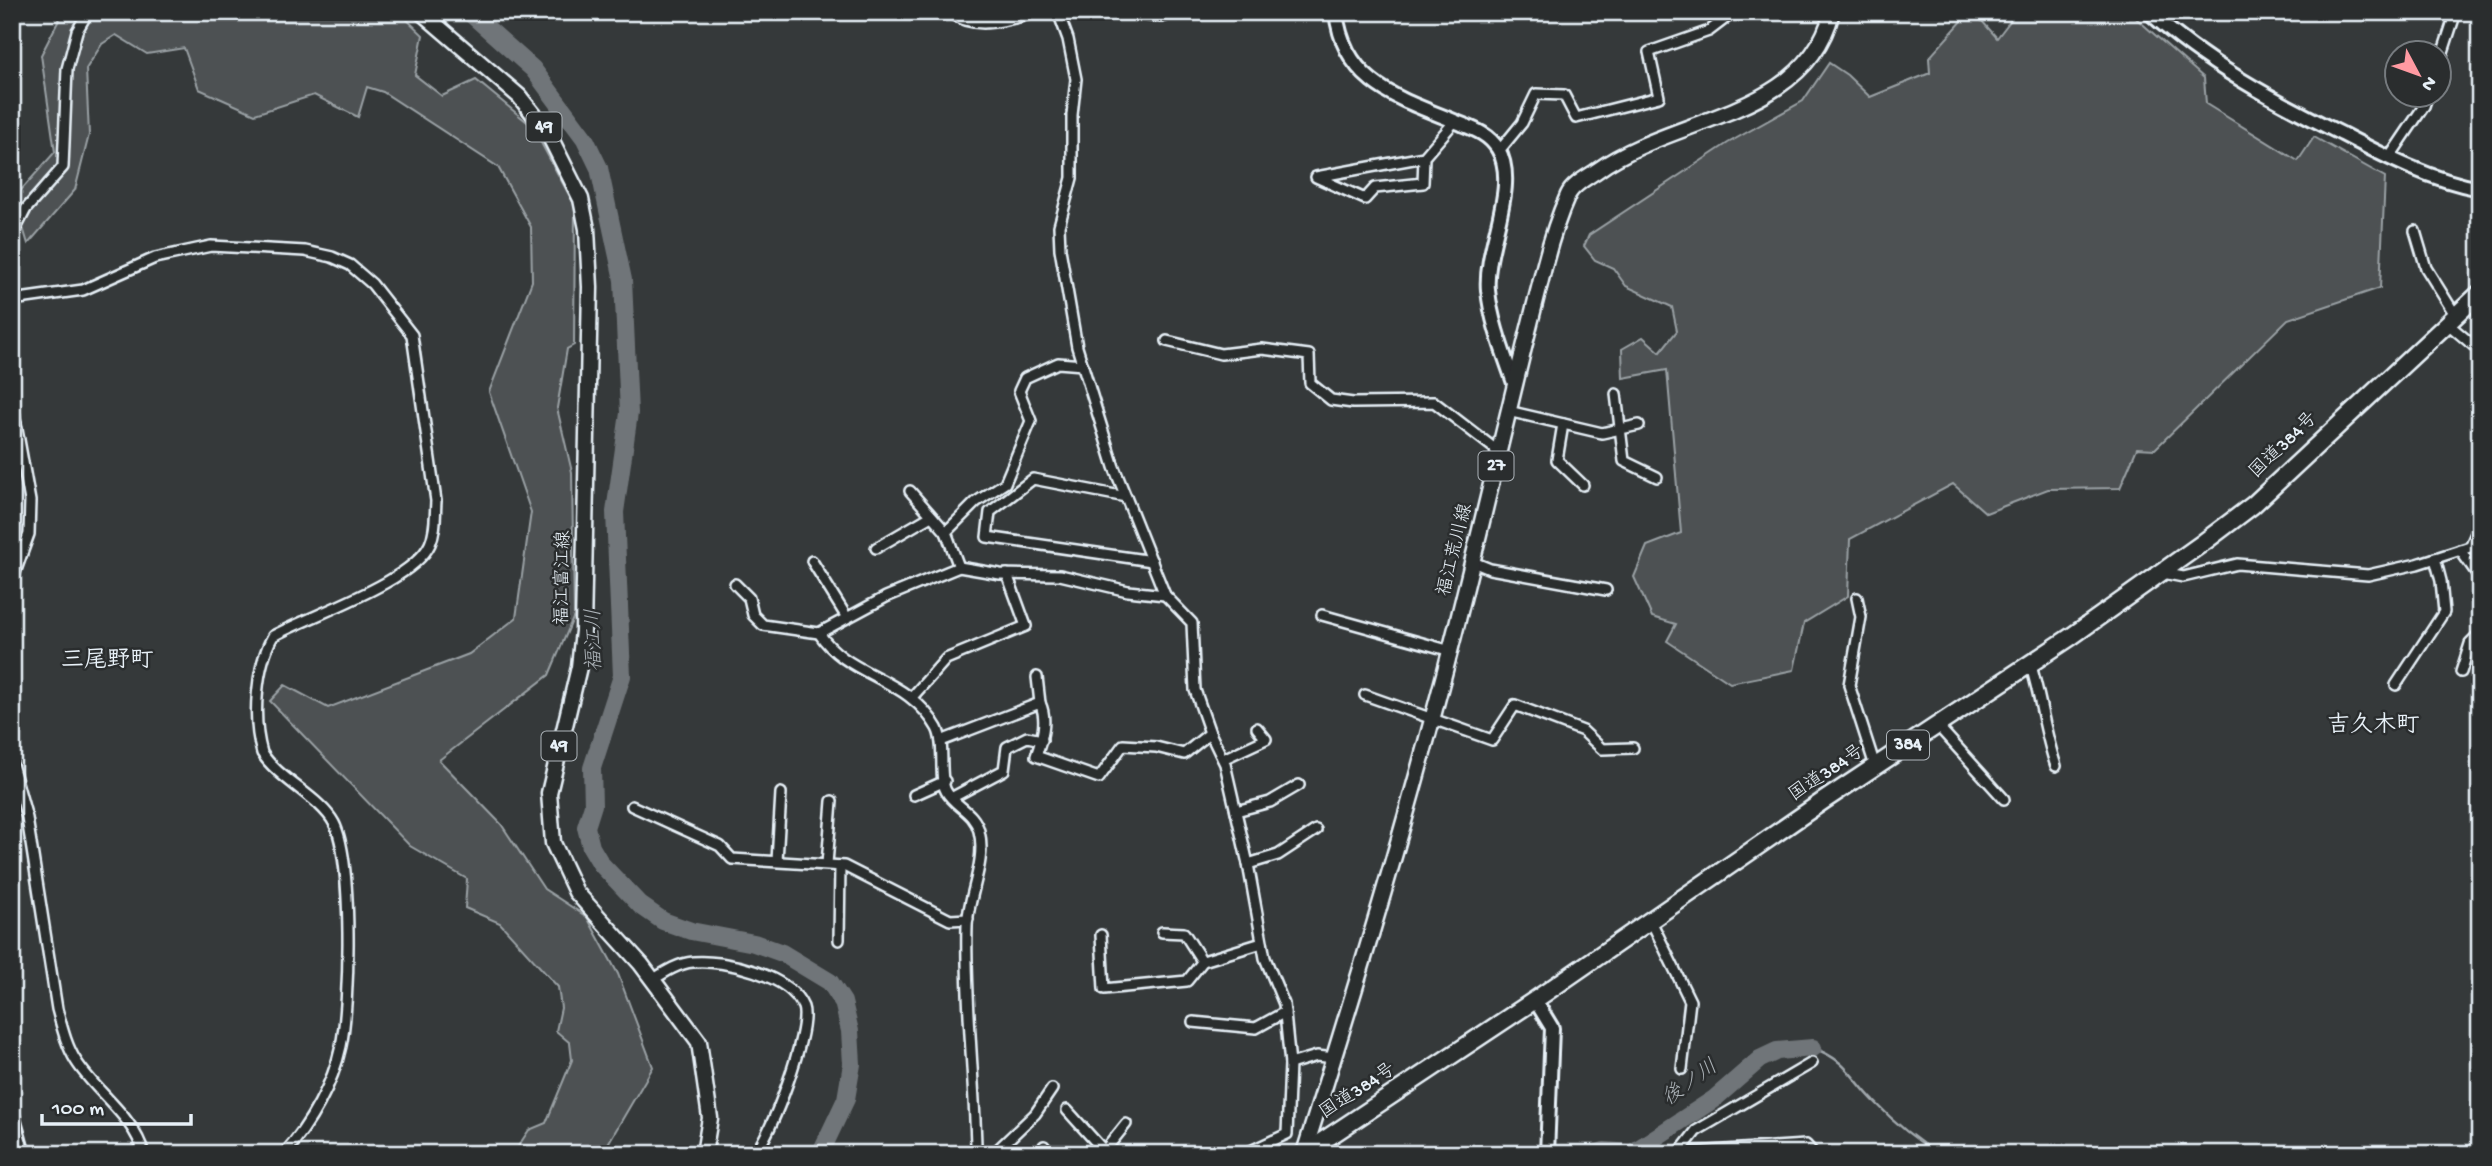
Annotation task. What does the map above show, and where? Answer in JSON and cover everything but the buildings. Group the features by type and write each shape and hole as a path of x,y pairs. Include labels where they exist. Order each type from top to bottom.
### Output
{"highway":[{"name":"国道384号","path":"1303,1153 1535,1000 2030,663 2253,505 2480,293"}],"main road":[{"name":"福江富江線","path":"421,12 509,85 530,109 553,142 583,206 590,287 583,631 579,667 552,776 549,809 553,843 567,877 587,906 653,979 699,1042 710,1118 704,1154"},
{"name":"福江荒川線","path":"1303,1153 1334,1058 1432,721 1473,562 1548,244 1570,190 1609,162 1647,142 1757,100 1785,84 1823,40 1832,12"}],"street":[{"path":"12,236 26,209 63,167 67,69 77,31 88,12"},
{"path":"949,12 968,23 984,24 1037,12"},
{"path":"1058,12 1069,39 1076,79 1072,115 1072,178 1061,215 1060,249 1068,304 1083,365 1126,497 1165,595 1192,623 1195,690 1210,733 1223,759 1248,864 1262,943 1285,1012 1290,1065 1287,1134 1244,1154"},
{"path":"1122,12 1161,17 1178,12"},
{"path":"1336,12 1346,49 1375,85 1482,132 1499,151 1504,166 1504,194 1489,254 1488,290 1514,383"},
{"path":"1499,151 1522,123 1536,94 1563,95 1576,118 1659,97 1649,52 1709,31 1734,12"},
{"path":"2149,12 2183,43 2229,73 2389,158 2450,184 2480,189"},
{"path":"2448,38 2456,12"},
{"path":"2389,158 2423,108"},
{"path":"1424,157 1316,177 1365,199 1375,188 1423,183 1424,157 1455,121"},
{"path":"2415,231 2426,268 2452,320 2480,351"},
{"path":"12,300 83,290 155,258 182,250 211,246 255,246 332,257 350,265 372,284 412,335 436,502 435,529 429,546 406,570 273,636 262,669 258,739 262,752 267,760 333,820 340,838 345,889 347,964 341,1048 328,1083 300,1135 285,1154"},
{"path":"1167,341 1221,354 1262,349 1309,355 1310,383 1331,400 1353,403 1434,402 1499,452"},
{"path":"946,532 976,502 1005,483 1012,473 1031,421 1019,391 1025,378 1058,363 1083,365"},
{"path":"1616,394 1624,461 1657,477"},
{"path":"12,401 30,501 29,534 12,581"},
{"path":"1508,411 1602,433 1639,425"},
{"path":"1563,424 1557,460 1583,485"},
{"path":"1126,497 1032,480 989,512 987,537 1152,561"},
{"path":"910,491 946,532 959,567"},
{"path":"876,548 931,516"},
{"path":"2161,572 2183,577 2237,564 2368,575 2470,547 2480,524"},
{"path":"2460,550 2480,578"},
{"path":"2396,685 2444,612 2435,558"},
{"path":"812,561 846,616"},
{"path":"1473,562 1490,569 1606,590"},
{"path":"735,584 749,597 753,615 763,625 819,633 846,616 959,567 1007,574 1060,575 1128,591 1165,595"},
{"path":"913,696 946,659 1026,626 1007,574"},
{"path":"1857,598 1861,617 1849,685 1875,766"},
{"path":"1322,615 1451,651"},
{"path":"819,633 830,650 913,696 937,729 941,741 945,790 974,817 980,833 978,870 968,919 975,1076 975,1145 972,1154"},
{"path":"2461,672 2470,644 2480,634"},
{"path":"2030,663 2042,698 2041,718 2056,766"},
{"path":"1037,677 1043,710 1042,740 1036,757 1098,778 1123,745 1156,747 1184,754 1210,733"},
{"path":"1365,695 1432,721 1492,740 1516,705 1583,731 1602,749 1633,748"},
{"path":"941,741 1040,703"},
{"path":"1937,725 2004,799"},
{"path":"1223,759 1266,740 1257,728"},
{"path":"953,797 1004,770 1007,747 1027,737 1042,740"},
{"path":"12,764 27,818 57,1009 65,1038 91,1081 138,1136 144,1154"},
{"path":"914,794 945,781"},
{"path":"1236,811 1270,802 1299,785"},
{"path":"777,861 781,793"},
{"path":"827,863 832,801"},
{"path":"632,806 720,846 732,859 827,863 840,866 950,920 968,919"},
{"path":"1248,864 1278,855 1316,830"},
{"path":"839,940 840,866"},
{"path":"1651,921 1690,1001 1682,1069"},
{"path":"1162,932 1184,933 1202,961"},
{"path":"1101,935 1104,989 1187,981 1202,961 1262,943"},
{"path":"653,979 691,962 729,963 777,981 802,1005 805,1018 790,1077 769,1129 754,1154"},
{"path":"1535,1000 1552,1028 1547,1154"},
{"path":"1193,1022 1256,1028 1285,1012"},
{"path":"1290,1065 1317,1056 1334,1058"},
{"path":"1678,1153 1696,1131 1812,1063"},
{"path":"993,1154 1035,1114 1052,1089"},
{"path":"1067,1110 1103,1153 1126,1124"},
{"path":"12,1114 23,1154"},
{"path":"1678,1153 1806,1146 1814,1154"}],"shaded area":[{"path":"63,12 399,12 423,35 415,75 442,96 476,80 532,126 575,206 574,345 567,349 557,408 572,472 574,616 549,675 439,760 501,824 544,889 587,917 618,974 653,1067 602,1154 513,1154 529,1130 546,1123 572,1060 570,1043 556,1031 561,1008 558,987 500,923 465,908 467,879 410,846 270,701 285,685 328,708 469,654 516,618 531,512 489,392 532,281 531,227 498,167 383,92 367,87 358,117 314,95 255,114 199,89 184,48 147,54 116,35 102,44 86,69 89,135 75,190 28,244 14,198 55,152 41,55"},
{"path":"1970,12 1974,12 1997,38 2017,12 2129,12 2204,78 2206,104 2298,161 2314,137 2385,177 2380,288 2288,319 2155,449 2137,448 2120,488 2048,489 1986,513 1953,484 1850,539 1848,596 1804,623 1794,670 1730,683 1667,641 1676,624 1652,617 1634,577 1647,546 1681,533 1667,370 1623,378 1622,349 1643,337 1660,352 1677,331 1672,307 1626,286 1613,268 1595,260 1584,246 1589,235 1728,143 1803,101 1829,63 1847,75 1870,97 1930,73 1929,58"}],"waterway":[{"name":"福江川","path":"469,12 533,69 585,139 599,168 623,280 629,413 615,512 622,676 592,768 593,805 586,827 591,847 601,864 640,905 663,921 691,931 754,943 782,953 830,982 843,1002 850,1031 852,1064 846,1099 820,1154"},
{"path":"1813,1048 1834,1058 1889,1116 1939,1154"},
{"name":"後ノ川","path":"1595,1154 1604,1151 1632,1153 1714,1099 1760,1059 1777,1051 1813,1048"}],"district":[{"name":"三尾野町","path":"107,661"},
{"name":"吉久木町","path":"2373,726"}]}
